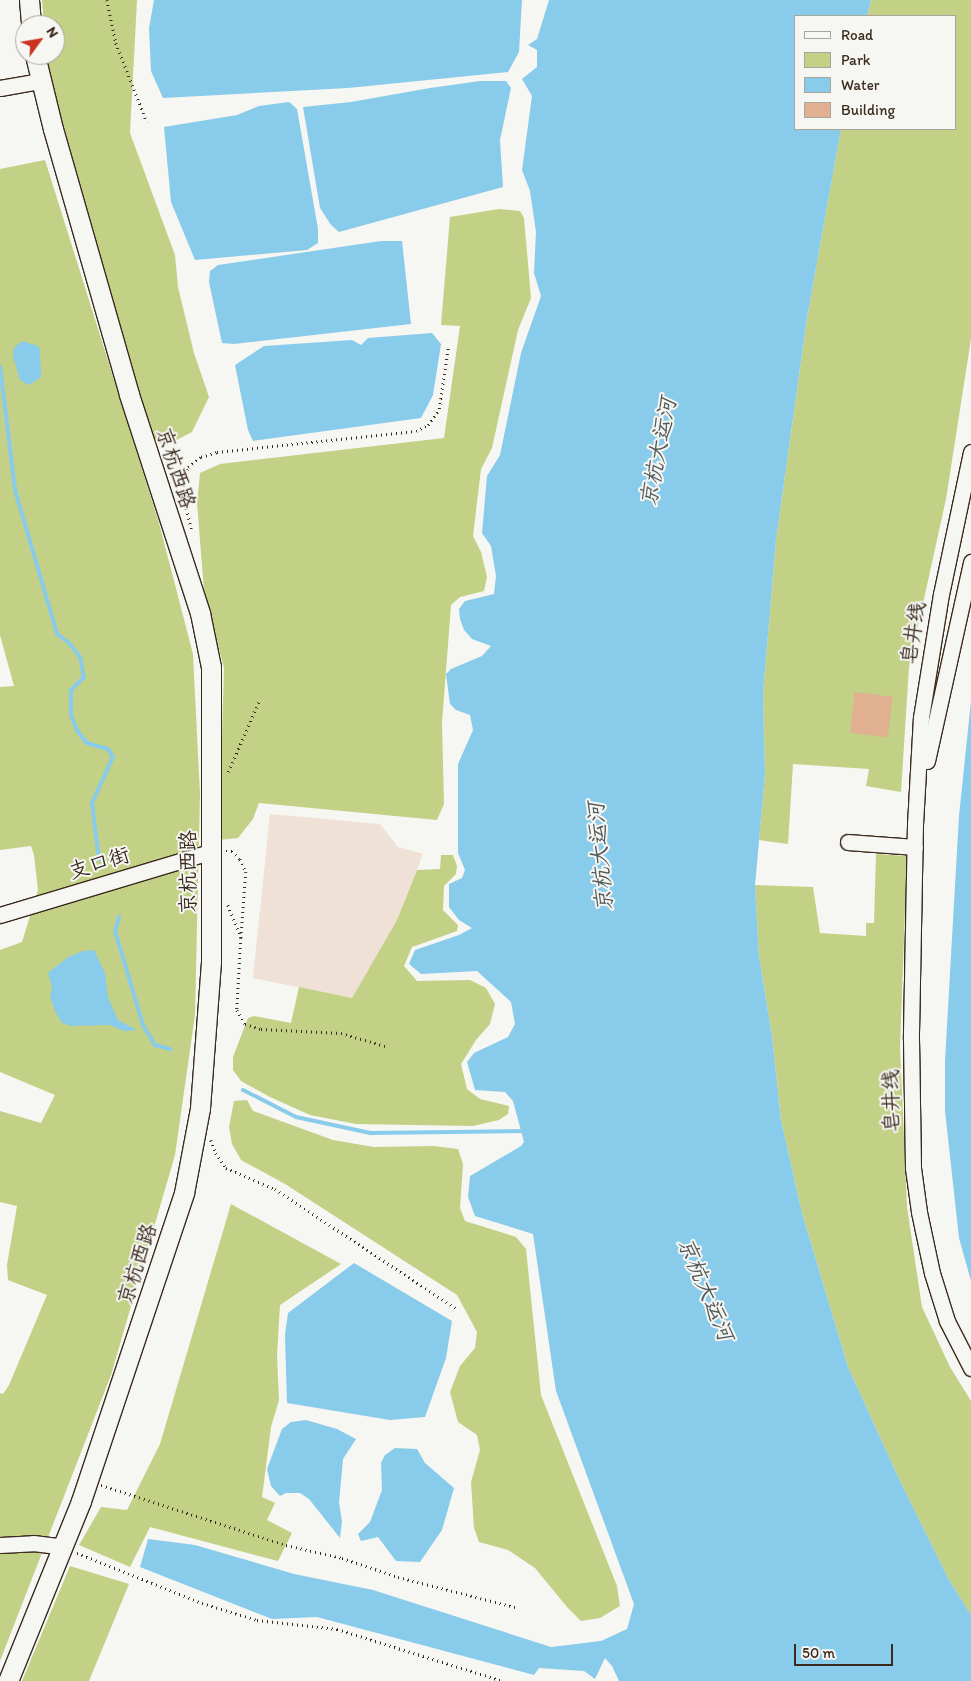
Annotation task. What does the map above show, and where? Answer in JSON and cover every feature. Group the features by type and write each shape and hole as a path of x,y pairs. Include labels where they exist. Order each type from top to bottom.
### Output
{"main road":[{"path":"29,0 30,15"},
{"name":"京杭西路","path":"8,1681 64,1548 181,1202 200,1108 211,971 211,667 200,613 129,394 37,65"}],"street":[{"path":"0,88 40,80"},
{"name":"皂井线","path":"971,452 941,594 921,716 915,824 911,1039 913,1168 919,1212 932,1273 947,1321 971,1368"},
{"name":"皂井线","path":"915,824 931,738 971,562"},
{"path":"848,842 915,847"},
{"name":"支口街","path":"0,915 210,852"},
{"path":"0,1544 33,1543 64,1548"}],"path":[{"path":"107,0 116,43 147,122"},
{"path":"191,530 183,497 183,478 188,467 201,457 217,452 416,431 428,425 439,410 448,348"},
{"path":"225,778 259,701"},
{"path":"210,852 232,851 240,859 246,872 240,938 237,1010 245,1024 261,1028 341,1033 385,1046"},
{"path":"225,896 240,938"},
{"path":"211,1134 216,1153 226,1168 275,1189 457,1308"},
{"path":"88,1481 286,1545 342,1558 398,1577 515,1606"},
{"path":"64,1548 202,1603 257,1620 336,1628 503,1681"}],"shaded area":[{"path":"270,814 380,824 398,847 423,854 397,920 352,998 253,978"}],"green space":[{"path":"42,0 137,0 130,133 175,255 178,287 194,353 209,397 192,432 165,446 150,439 48,75 47,65 65,65 65,15 43,15"},
{"path":"871,0 971,0 971,339 946,499 909,667 901,792 866,786 869,769 793,764 788,844 759,840 765,775 763,694 776,540 807,318 841,130 956,130 956,15 867,15"},
{"path":"45,160 159,523 193,654 200,794 195,1015 175,1155 111,1375 0,1661 0,1393 3,1394 9,1385 47,1295 8,1280 7,1265 17,1206 0,1202 0,1111 41,1123 55,1095 0,1072 0,950 22,942 38,890 34,855 31,846 0,850 0,687 14,686 0,635 0,169"},
{"path":"499,209 520,211 524,218 531,298 518,330 492,448 481,469 473,536 481,552 487,577 484,591 460,597 451,605 442,723 444,804 437,820 259,803 253,819 238,838 219,840 224,668 204,590 197,503 200,473 220,464 444,438 460,326 441,325 450,217"},
{"path":"876,854 907,856 900,1047 907,1207 922,1307 950,1367 971,1401 971,1615 948,1578 901,1483 848,1367 802,1213 781,1120 772,1036 759,956 755,885 813,887 820,933 866,936 866,923 874,923"},
{"path":"441,855 453,855 457,866 456,874 444,886 443,910 458,925 457,931 412,947 404,966 417,981 470,980 486,988 495,1004 490,1024 476,1040 461,1064 467,1089 480,1099 509,1106 508,1114 499,1120 473,1126 356,1124 310,1115 270,1097 241,1081 233,1070 233,1057 248,1018 254,1016 291,1023 299,987 352,998 397,920 417,870 440,869"},
{"path":"247,1100 253,1111 333,1140 374,1147 434,1146 458,1149 463,1164 460,1208 465,1221 516,1237 526,1249 541,1395 617,1586 620,1606 600,1618 581,1621 535,1568 508,1550 479,1542 474,1528 471,1482 480,1450 477,1435 458,1422 450,1392 460,1366 475,1348 477,1332 457,1295 285,1184 241,1160 232,1144 229,1127 234,1101"},
{"path":"231,1204 341,1264 280,1305 277,1355 279,1400 271,1427 262,1497 275,1503 267,1520 292,1533 278,1561 150,1527 130,1567 79,1545 101,1507 127,1510 160,1444"},
{"path":"70,1566 129,1584 89,1681 22,1681"}],"water":[{"path":"154,0 522,0 519,52 508,72 348,88 163,98 151,71 149,28"},
{"name":"京杭大运河","path":"549,0 871,0 867,15 794,15 794,130 841,130 807,318 776,540 763,694 765,775 755,885 759,956 772,1036 781,1120 802,1213 848,1367 901,1483 948,1578 971,1615 971,1681 619,1681 612,1666 605,1658 595,1679 584,1671 539,1668 534,1675 317,1617 272,1619 140,1567 148,1539 195,1545 294,1574 373,1590 551,1647 601,1641 627,1629 634,1604 556,1391 533,1234 475,1216 468,1197 470,1176 521,1146 524,1142 513,1101 505,1092 475,1090 467,1062 474,1053 508,1037 515,1024 511,1002 477,971 421,974 409,964 415,950 459,935 472,928 459,920 449,907 449,884 462,878 465,870 458,853 458,764 473,730 470,715 456,710 450,704 446,674 451,669 482,656 491,646 472,639 464,630 459,609 465,601 494,594 496,576 491,546 482,533 487,476 500,455 521,353 541,296 534,273 536,232 530,191 522,170 532,96 522,79 537,67 537,50 528,45 537,39"},
{"path":"480,81 506,81 511,88 500,140 503,187 339,232 331,225 320,208 303,107 351,102"},
{"path":"289,102 297,109 318,229 318,243 307,250 195,260 171,202 164,127 237,115 259,106"},
{"path":"381,241 402,241 411,324 234,344 222,343 209,282 210,271 218,265"},
{"path":"432,333 441,344 433,395 421,418 253,441 248,430 235,365 264,346 352,340 361,345 368,338"},
{"path":"22,341 38,346 40,350 41,377 29,385 20,380 13,356 14,348"},
{"path":"971,701 971,1281 959,1238 945,1111 945,1061 959,816"},
{"path":"94,950 105,973 108,997 118,1020 137,1030 124,1031 110,1025 71,1026 62,1023 55,1011 50,996 52,987 48,973 68,957 83,951"},
{"path":"354,1263 452,1321 446,1358 425,1417 390,1420 287,1403 285,1335 288,1313"},
{"path":"306,1420 337,1429 356,1439 343,1459 339,1503 342,1521 340,1538 309,1499 300,1493 286,1493 280,1496 271,1486 267,1469 282,1429 291,1422"},
{"path":"395,1448 417,1449 425,1463 454,1488 442,1530 420,1562 396,1561 378,1537 361,1541 358,1534 370,1522 382,1490 381,1463 385,1455"}],"building":[{"path":"855,692 893,697 888,737 850,733"}],"waterway":[{"path":"0,367 15,490 57,634 69,643 80,657 84,677 71,690 71,715 78,732 87,743 108,749 113,757 92,803 99,860"},
{"path":"119,917 115,931 143,1025 155,1045 170,1049"},
{"path":"243,1090 296,1117 370,1133 525,1131"}]}
